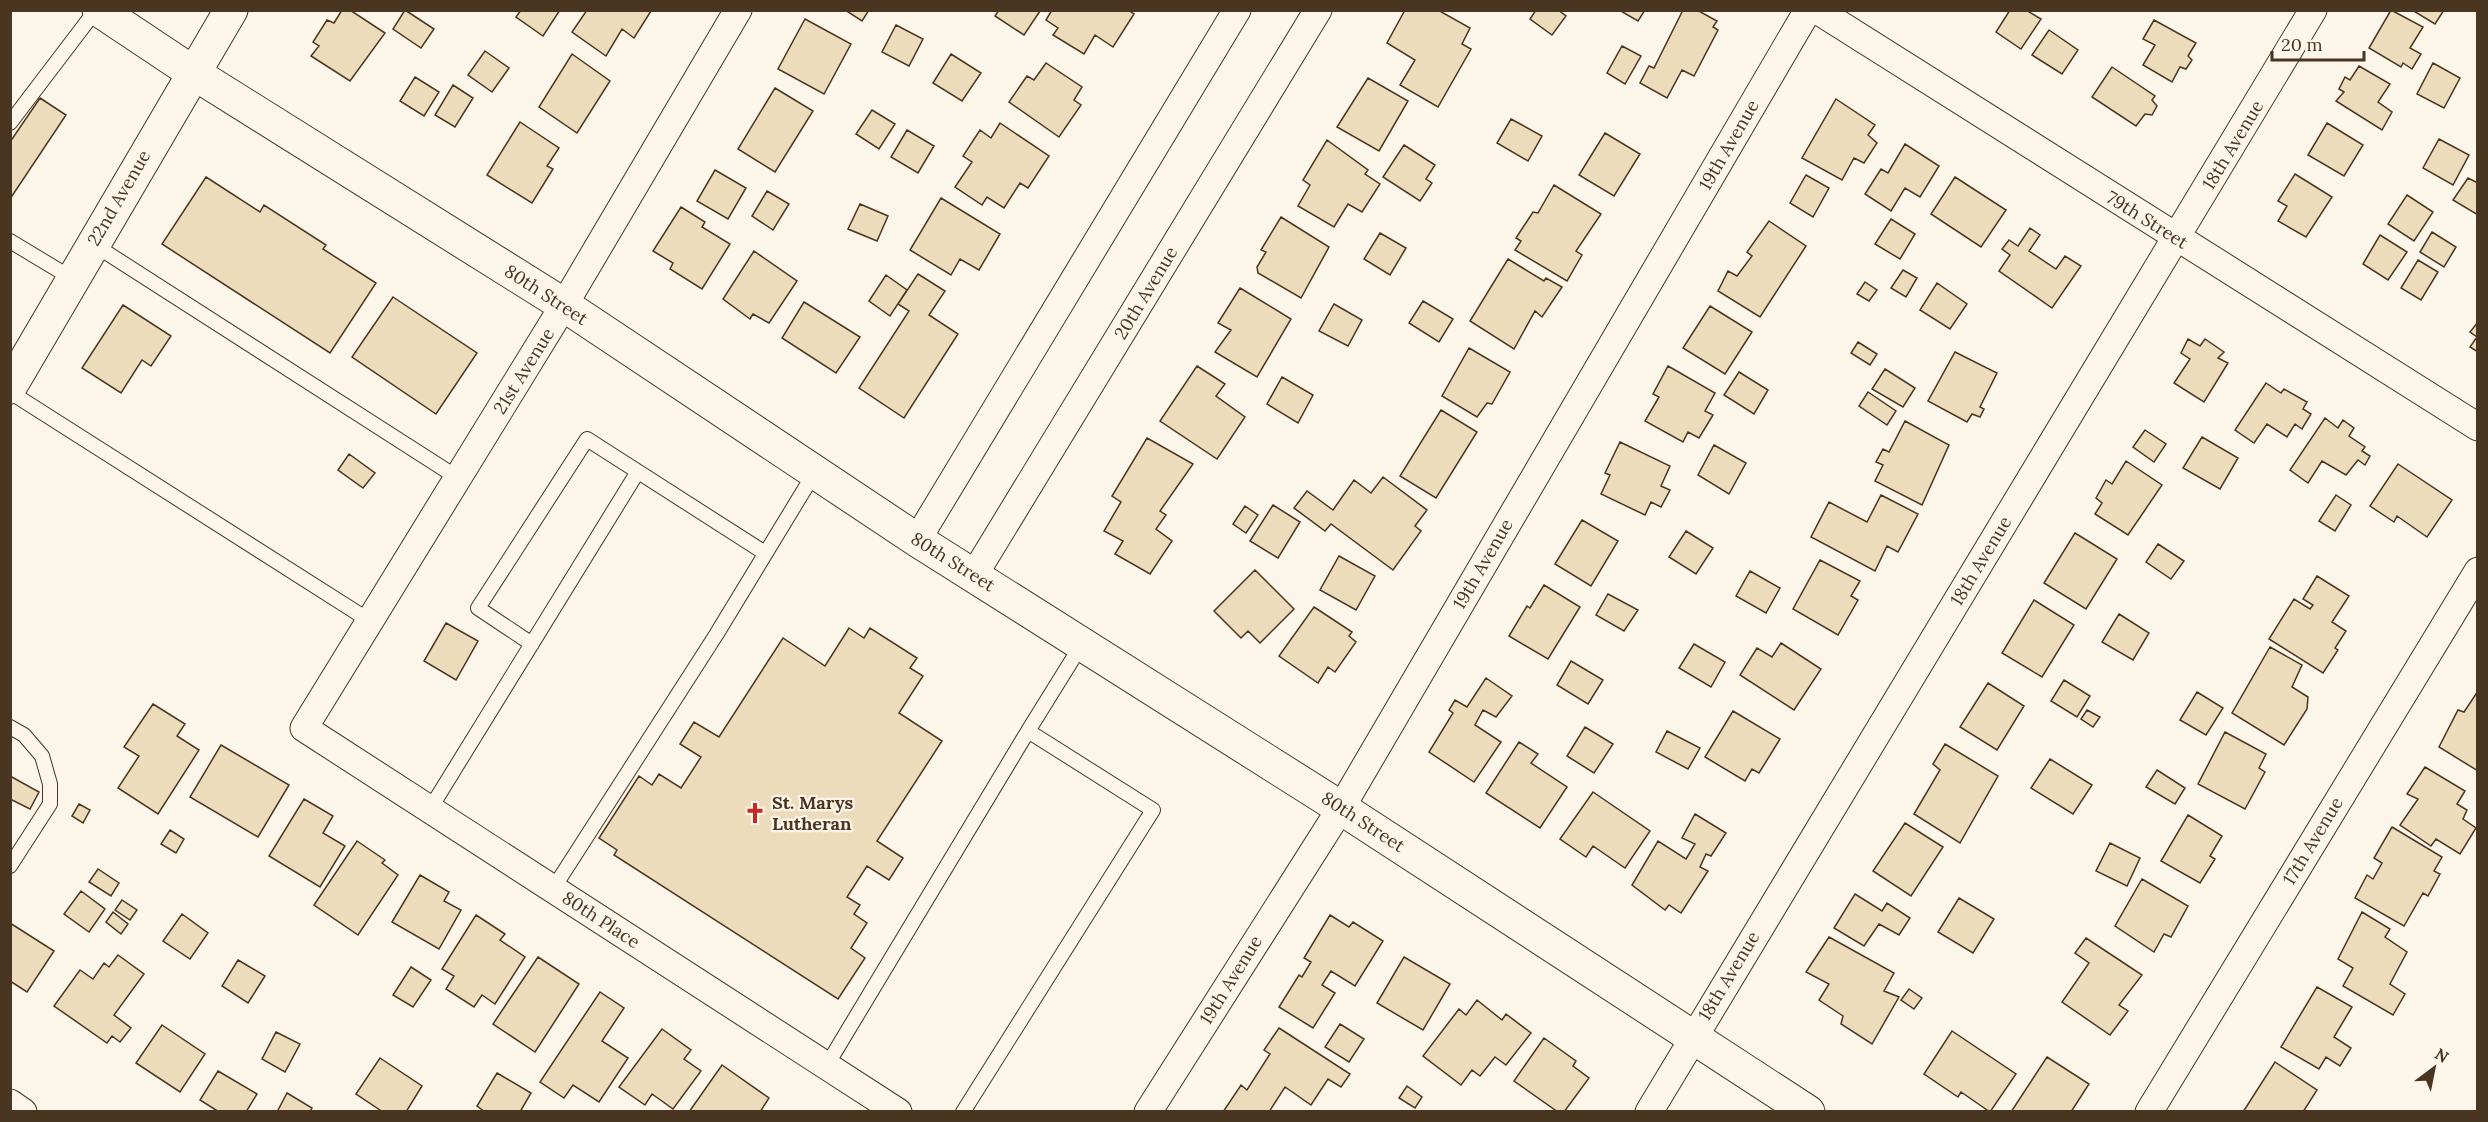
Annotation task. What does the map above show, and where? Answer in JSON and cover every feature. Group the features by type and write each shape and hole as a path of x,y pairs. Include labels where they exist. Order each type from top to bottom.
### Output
{"street":[{"name":"80th Street","path":"97,10 564,305 916,540 1341,808 1808,1112"},
{"name":"22nd Avenue","path":"10,387 192,72 231,10"},
{"name":"21st Avenue","path":"304,728 564,305 738,10"},
{"path":"916,540 1237,10"},
{"name":"20th Avenue","path":"974,575 1318,10"},
{"name":"19th Avenue","path":"1148,1112 1341,808 1808,10"},
{"name":"79th Street","path":"1817,10 2478,427"},
{"name":"18th Avenue","path":"1649,1112 1691,1037 2177,239 2313,10"},
{"name":"17th Avenue","path":"2150,1112 2478,571"},
{"name":"80th Place","path":"304,728 898,1112"}],"lane":[{"path":"10,123 97,10"},
{"path":"10,241 73,279"},
{"path":"93,244 458,478"},
{"path":"10,392 370,621"},
{"path":"532,644 478,608 587,439 765,553"},
{"path":"554,889 815,472"},
{"path":"430,809 637,473"},
{"path":"827,1065 1083,644"},
{"path":"10,727 24,735 42,756 50,784 50,804 10,866"},
{"path":"963,1112 1153,810 1028,731"}],"building":[{"path":"342,10 350,10 385,33 350,81 311,56 319,46 313,42 327,20 334,23"},
{"path":"405,10 434,29 421,48 393,29"},
{"path":"521,10 560,10 543,36 516,17"},
{"path":"587,10 651,11 634,38 622,29 606,56 572,32"},
{"path":"845,10 869,10 862,21"},
{"path":"999,10 1040,11 1024,35 995,16"},
{"path":"1052,10 1128,10 1134,14 1113,47 1095,35 1084,54 1053,35 1058,28 1046,20"},
{"path":"1405,10 1438,10 1470,28 1462,44 1471,49 1438,107 1400,85 1415,60 1387,43"},
{"path":"1536,10 1558,10 1566,16 1552,35 1530,19"},
{"path":"1619,10 1645,10 1638,21"},
{"path":"1683,10 1697,10 1717,21 1713,27 1718,30 1694,76 1682,70 1667,98 1640,83 1649,66 1654,68"},
{"path":"2010,10 2026,10 2041,19 2021,49 1996,32"},
{"path":"2391,10 2423,27 2410,48 2421,54 2412,69 2403,63 2401,67 2369,48"},
{"path":"2412,10 2444,10 2435,24"},
{"path":"805,19 851,44 824,94 778,69"},
{"path":"2154,20 2196,43 2188,56 2192,60 2186,69 2180,67 2172,82 2143,65 2155,45 2143,39"},
{"path":"896,25 923,39 909,66 882,52"},
{"path":"2049,30 2078,50 2062,74 2032,55"},
{"path":"1622,46 1641,56 1625,84 1607,73"},
{"path":"485,51 509,68 492,92 468,75"},
{"path":"572,54 610,81 577,133 539,107"},
{"path":"951,54 981,73 962,101 933,83"},
{"path":"1046,63 1082,87 1074,100 1081,105 1059,137 1009,102 1027,76 1034,80"},
{"path":"2433,63 2460,78 2444,108 2417,94"},
{"path":"2359,66 2390,84 2378,102 2392,112 2382,130 2336,101 2344,92 2339,89 2345,77 2350,80"},
{"path":"2112,67 2155,96 2152,100 2157,106 2152,115 2145,114 2136,126 2092,97"},
{"path":"415,77 439,92 424,116 400,101"},
{"path":"1368,78 1408,101 1379,151 1337,127"},
{"path":"453,85 473,98 455,127 435,115"},
{"path":"775,88 813,111 775,172 738,149"},
{"path":"40,98 66,115 10,199 10,142"},
{"path":"1836,99 1875,125 1868,135 1877,143 1864,163 1854,158 1842,180 1802,158"},
{"path":"872,110 895,124 879,149 856,134"},
{"path":"1511,119 1542,136 1528,161 1497,143"},
{"path":"520,122 559,148 547,166 553,169 532,203 487,175"},
{"path":"1000,123 1049,156 1028,188 1020,183 1004,208 987,197 982,205 955,187 972,162 963,156 980,130 991,138"},
{"path":"2327,123 2363,145 2344,176 2308,155"},
{"path":"907,130 934,146 918,173 891,157"},
{"path":"1605,133 1640,154 1614,196 1579,175"},
{"path":"2439,139 2469,155 2453,185 2423,168"},
{"path":"1327,140 1368,170 1365,174 1380,184 1362,212 1348,204 1334,227 1298,206 1310,185 1303,180"},
{"path":"1905,144 1939,166 1920,197 1905,188 1891,211 1865,194 1881,169 1888,173"},
{"path":"1404,145 1435,165 1426,179 1432,183 1420,201 1383,177"},
{"path":"715,170 746,188 728,219 697,201"},
{"path":"2295,174 2332,197 2306,237 2278,221 2287,206 2278,201"},
{"path":"1806,175 1829,188 1813,217 1790,203"},
{"path":"206,177 260,212 264,205 326,245 323,249 376,283 330,353 162,244"},
{"path":"1955,177 2006,210 1981,247 1931,214"},
{"path":"2468,178 2478,183 2478,215 2453,200"},
{"path":"1554,185 1601,214 1576,251 1582,255 1567,281 1515,250 1521,241 1516,238 1533,212 1538,213"},
{"path":"767,191 789,204 773,230 752,216"},
{"path":"2407,195 2433,212 2414,241 2388,224"},
{"path":"941,198 1000,234 979,270 960,259 951,275 910,250"},
{"path":"860,204 888,216 877,241 848,229"},
{"path":"681,207 705,222 702,227 730,244 702,289 670,269 673,263 653,251"},
{"path":"1281,217 1329,247 1301,298 1258,273 1257,267 1266,252 1261,250"},
{"path":"1891,219 1915,234 1900,259 1875,244"},
{"path":"1769,221 1806,246 1760,317 1718,291 1728,271 1737,276 1752,256 1747,252"},
{"path":"2030,228 2040,235 2029,251 2056,269 2065,256 2081,266 2052,308 1999,271 2010,255 2002,249 2009,240 2018,246"},
{"path":"2432,232 2456,247 2444,267 2420,252"},
{"path":"1380,233 1406,248 1390,275 1364,259"},
{"path":"2380,235 2407,252 2388,280 2363,264"},
{"path":"754,251 797,281 769,323 753,314 750,319 723,299"},
{"path":"1508,259 1544,281 1546,278 1562,287 1542,317 1535,311 1514,349 1470,321"},
{"path":"2418,260 2438,272 2421,300 2401,288"},
{"path":"1903,270 1917,278 1906,297 1891,288"},
{"path":"918,274 945,291 929,315 958,334 904,418 859,388 909,311 898,304"},
{"path":"886,275 907,290 890,316 869,301"},
{"path":"1865,282 1877,290 1869,301 1857,294"},
{"path":"1937,283 1967,304 1950,329 1920,310"},
{"path":"1240,288 1291,319 1257,377 1215,352 1231,330 1218,323"},
{"path":"393,297 477,353 436,414 352,357"},
{"path":"1423,301 1453,319 1439,342 1409,323"},
{"path":"804,302 860,337 836,373 782,338"},
{"path":"1334,304 1362,320 1348,346 1319,331"},
{"path":"123,305 171,336 151,366 142,360 121,393 82,368"},
{"path":"1710,306 1752,332 1725,374 1683,348"},
{"path":"2478,322 2478,352 2470,347 2477,337 2470,332"},
{"path":"2188,339 2200,346 2205,339 2224,352 2218,358 2228,363 2204,402 2174,383 2190,359 2181,353"},
{"path":"1858,342 1877,354 1870,365 1851,353"},
{"path":"1469,348 1510,372 1492,404 1487,403 1477,417 1442,396"},
{"path":"1955,352 1997,373 1980,407 1984,409 1980,417 1972,414 1967,422 1928,401"},
{"path":"1197,366 1225,384 1216,396 1245,417 1217,459 1160,421"},
{"path":"1668,366 1715,393 1705,411 1713,415 1699,438 1688,432 1683,442 1645,421 1659,397 1653,394"},
{"path":"1885,369 1915,388 1903,407 1872,389"},
{"path":"1739,372 1768,390 1754,414 1724,395"},
{"path":"1282,377 1313,395 1298,423 1267,404"},
{"path":"2266,383 2281,393 2284,389 2307,402 2303,409 2311,414 2302,429 2295,424 2287,437 2267,424 2254,443 2235,430"},
{"path":"1868,392 1896,411 1887,425 1859,406"},
{"path":"1441,410 1477,432 1436,498 1400,476"},
{"path":"2325,418 2338,428 2343,420 2354,428 2349,436 2365,447 2362,451 2370,456 2365,465 2358,460 2346,475 2322,461 2308,483 2290,470"},
{"path":"1905,421 1949,445 1922,505 1875,481 1883,465 1876,462 1883,449 1889,452"},
{"path":"2145,430 2166,444 2154,462 2133,447"},
{"path":"2202,437 2238,458 2220,489 2183,468"},
{"path":"1147,438 1193,464 1160,511 1166,515 1156,529 1172,541 1150,574 1115,554 1123,541 1104,531 1121,502 1112,496"},
{"path":"1620,442 1670,466 1661,486 1670,490 1661,507 1651,502 1645,515 1601,494 1610,475 1605,473"},
{"path":"1714,445 1746,463 1729,494 1698,475"},
{"path":"349,454 375,473 363,488 338,470"},
{"path":"2126,461 2162,485 2128,535 2095,514 2102,503 2096,498 2106,480 2112,484"},
{"path":"2398,464 2452,500 2427,537 2397,516 2394,522 2370,506"},
{"path":"1383,477 1427,510 1415,526 1421,531 1393,570 1331,524 1325,531 1294,508 1307,491 1333,510 1354,480 1371,493"},
{"path":"1881,495 1918,514 1898,552 1887,546 1875,571 1811,537 1829,502 1867,522"},
{"path":"2336,495 2351,505 2335,531 2319,521"},
{"path":"1273,505 1300,522 1278,558 1250,541"},
{"path":"1245,506 1258,515 1246,533 1233,524"},
{"path":"1582,520 1618,541 1591,586 1555,564"},
{"path":"1686,531 1713,548 1696,574 1669,557"},
{"path":"2075,533 2117,559 2086,609 2044,583"},
{"path":"2158,544 2184,561 2171,579 2146,562"},
{"path":"1339,556 1375,576 1356,610 1320,590"},
{"path":"1820,560 1860,581 1851,596 1858,600 1838,635 1793,609"},
{"path":"1255,570 1294,609 1260,643 1248,631 1241,638 1214,611"},
{"path":"1750,571 1780,588 1766,613 1736,596"},
{"path":"2317,576 2349,596 2332,622 2346,631 2335,648 2338,650 2323,673 2269,639 2294,599 2310,609 2313,605 2303,599"},
{"path":"1544,585 1580,607 1548,659 1509,636 1527,606 1530,608"},
{"path":"1608,594 1638,610 1624,631 1596,615"},
{"path":"2034,600 2074,625 2042,677 2002,653"},
{"path":"1314,607 1352,632 1349,636 1356,642 1335,672 1328,667 1318,683 1279,656"},
{"path":"2119,614 2149,633 2133,660 2102,642"},
{"path":"446,623 478,641 456,680 424,661"},
{"name":"St. Marys Lutheran","path":"849,628 864,638 870,628 917,658 910,668 923,676 899,713 942,741 877,841 903,858 889,880 867,866 847,897 860,905 854,914 867,923 851,948 865,958 838,999 614,855 617,850 599,838 639,776 652,785 659,774 681,788 701,757 680,744 694,722 719,737 783,638 825,666"},
{"path":"1781,643 1821,669 1794,710 1740,675 1757,648 1772,657"},
{"path":"1694,644 1725,662 1711,687 1679,668"},
{"path":"2270,647 2302,665 2292,687 2308,697 2307,709 2284,745 2232,713"},
{"path":"1571,661 1603,680 1588,704 1557,685"},
{"path":"1486,678 1512,696 1496,717 1483,710 1475,725 1501,742 1474,782 1429,752 1453,713 1449,710 1455,700 1467,707"},
{"path":"2064,680 2090,696 2077,717 2051,701"},
{"path":"1988,683 2024,706 1997,750 1960,727"},
{"path":"2478,691 2478,771 2439,747 2458,710 2464,712"},
{"path":"2197,692 2223,708 2206,735 2180,720"},
{"path":"153,704 185,724 177,736 199,750 158,814 118,788 139,756 124,747"},
{"path":"2087,710 2100,717 2093,727 2081,719"},
{"path":"1733,711 1780,739 1759,773 1752,769 1745,781 1705,757"},
{"path":"1585,727 1613,744 1594,773 1567,756"},
{"path":"1667,731 1700,748 1688,769 1656,752"},
{"path":"2225,732 2266,754 2259,768 2265,772 2245,809 2198,784"},
{"path":"1519,742 1538,754 1531,763 1567,787 1540,828 1486,793"},
{"path":"1945,744 1998,776 1960,843 1914,814 1940,770 1933,764"},
{"path":"221,745 289,785 258,837 190,797"},
{"path":"2050,759 2092,785 2073,814 2031,788"},
{"path":"2425,767 2465,791 2457,804 2467,810 2463,819 2476,828 2460,854 2436,839 2431,846 2400,825 2418,799 2407,794"},
{"path":"2157,770 2185,788 2175,804 2146,787"},
{"path":"10,776 39,792 30,809 10,799"},
{"path":"1593,792 1650,831 1625,868 1593,846 1586,857 1560,839"},
{"path":"304,799 333,816 323,833 345,846 320,887 269,856"},
{"path":"79,804 90,810 83,823 72,816"},
{"path":"1695,814 1726,833 1711,856 1706,854 1700,867 1708,871 1681,913 1669,905 1665,910 1632,885 1658,841 1686,859 1695,844 1682,838"},
{"path":"2188,815 2222,836 2210,856 2215,859 2200,883 2161,861"},
{"path":"1905,823 1943,847 1911,896 1873,871"},
{"path":"2392,827 2442,857 2434,871 2440,874 2428,896 2423,893 2404,926 2355,898 2367,875 2373,879 2382,863 2374,858"},
{"path":"170,830 184,839 176,853 161,844"},
{"path":"357,841 385,860 382,863 398,875 358,935 314,905"},
{"path":"2110,843 2140,858 2127,886 2096,871"},
{"path":"98,869 119,883 111,896 89,882"},
{"path":"420,875 449,892 444,901 461,910 439,949 392,922"},
{"path":"2142,879 2188,906 2171,937 2164,934 2154,952 2115,926"},
{"path":"81,891 105,909 89,932 64,914"},
{"path":"1855,894 1882,911 1887,903 1910,918 1899,935 1879,924 1864,946 1834,928"},
{"path":"1959,898 1994,919 1973,953 1938,932"},
{"path":"122,900 137,910 130,920 115,910"},
{"path":"113,912 128,924 121,934 106,922"},
{"path":"2362,912 2390,929 2385,937 2407,952 2390,984 2405,994 2393,1015 2343,986 2353,968 2338,959"},
{"path":"182,914 208,933 190,959 163,941"},
{"path":"476,915 505,934 500,940 525,957 495,1004 482,995 474,1007 446,989 454,976 442,969"},
{"path":"1330,915 1349,927 1353,922 1383,941 1355,986 1331,971 1322,985 1335,993 1313,1028 1279,1007 1299,975 1302,977 1311,962 1304,958"},
{"path":"10,923 54,951 27,992 10,981"},
{"path":"1829,937 1894,973 1884,991 1899,997 1872,1044 1841,1024 1843,1016 1819,1000 1829,984 1806,972"},
{"path":"2086,938 2142,975 2119,1005 2128,1011 2110,1035 2062,1002 2089,963 2075,953"},
{"path":"118,955 144,974 114,1015 131,1028 120,1042 112,1036 107,1043 54,1006 80,970 93,979 104,963 109,967"},
{"path":"538,957 579,984 535,1052 493,1024"},
{"path":"1404,957 1450,984 1423,1030 1377,1003"},
{"path":"238,960 265,976 248,1003 222,986"},
{"path":"411,967 431,980 413,1007 393,995"},
{"path":"2317,987 2352,1007 2334,1037 2351,1048 2340,1066 2326,1057 2319,1069 2281,1047"},
{"path":"1909,989 1922,998 1914,1009 1901,1000"},
{"path":"600,992 624,1008 602,1041 628,1058 599,1102 573,1085 564,1098 540,1082"},
{"path":"1477,1000 1502,1020 1506,1014 1531,1033 1506,1065 1495,1057 1480,1076 1472,1070 1461,1085 1423,1056 1459,1009 1466,1015"},
{"path":"1340,1024 1364,1039 1349,1062 1325,1047"},
{"path":"162,1025 205,1054 180,1092 136,1063"},
{"path":"1279,1028 1350,1074 1341,1087 1328,1079 1311,1105 1285,1087 1269,1112 1223,1112 1241,1085 1247,1090 1270,1054 1264,1050"},
{"path":"662,1029 691,1050 684,1059 701,1071 673,1109 652,1094 645,1105 619,1087"},
{"path":"1952,1031 2016,1074 1990,1112 1961,1092 1958,1097 1924,1074"},
{"path":"276,1032 300,1044 285,1072 262,1059"},
{"path":"1544,1038 1576,1061 1573,1066 1589,1078 1564,1112 1558,1112 1514,1081"},
{"path":"2047,1057 2089,1084 2071,1112 2011,1112"},
{"path":"380,1058 422,1086 406,1112 383,1112 356,1094"},
{"path":"2275,1062 2317,1090 2303,1112 2243,1112"},
{"path":"722,1065 769,1098 760,1112 689,1112"},
{"path":"218,1071 257,1094 246,1112 219,1112 200,1100"},
{"path":"497,1073 531,1093 520,1112 485,1112 477,1106"},
{"path":"1407,1086 1422,1097 1415,1108 1399,1098"},
{"path":"287,1093 312,1108 310,1112 277,1112"}],"place":[{"name":"St. Marys Lutheran","path":"755,813"}]}
